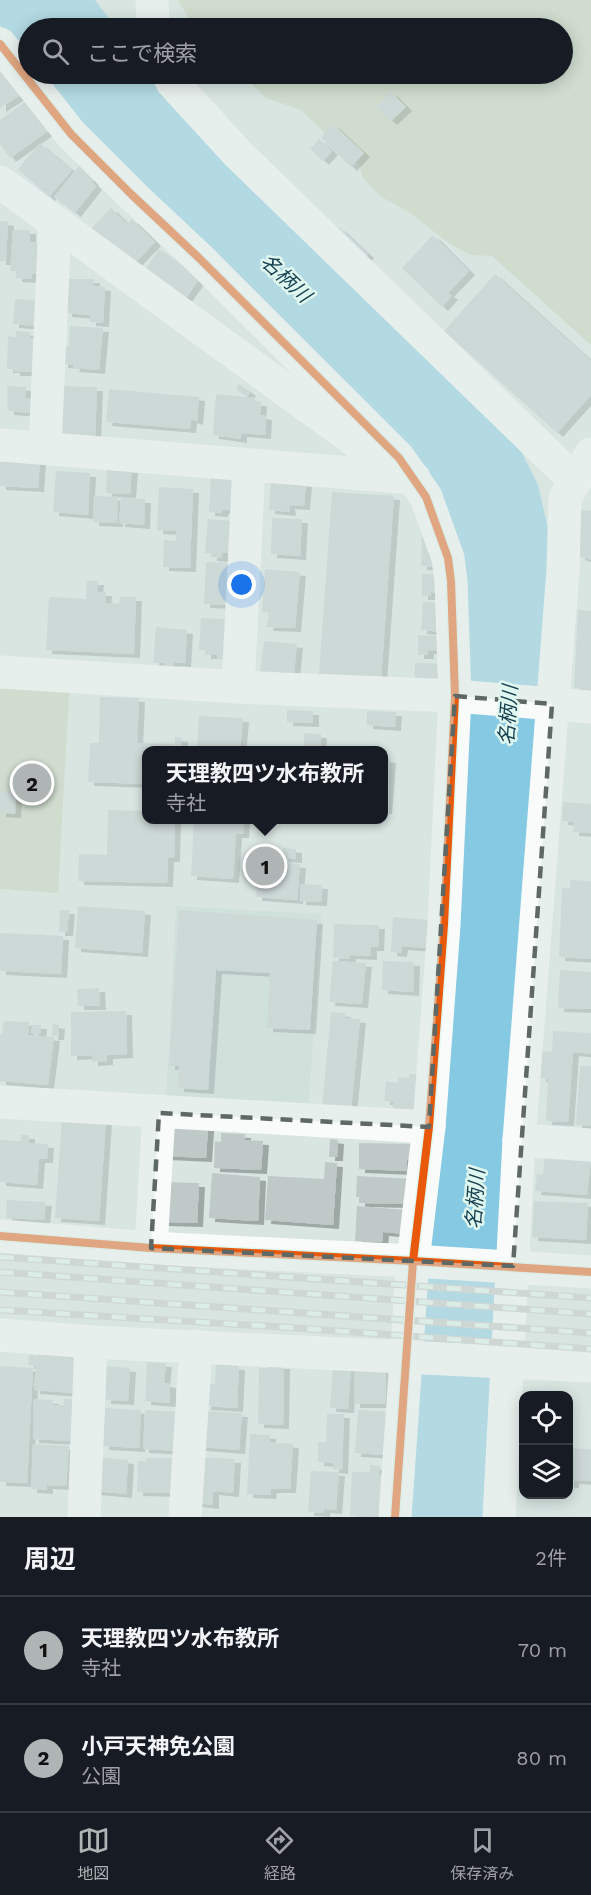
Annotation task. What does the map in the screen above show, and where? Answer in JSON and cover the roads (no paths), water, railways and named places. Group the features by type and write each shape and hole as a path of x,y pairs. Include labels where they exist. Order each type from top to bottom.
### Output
{"street":[{"path":"152,0 153,18"},
{"path":"0,44 18,67"},
{"path":"32,84 71,134 200,258 391,450 426,497 448,558 451,581 455,696 444,925 395,1517"},
{"path":"173,84 238,154 577,493"},
{"path":"0,182 370,452 414,478"},
{"path":"45,448 56,222"},
{"path":"0,445 414,478"},
{"path":"499,1517 501,1361 552,704 577,575 577,493 591,454"},
{"path":"238,687 249,465"},
{"path":"0,672 238,687 455,696 591,707"},
{"path":"0,1102 429,1127"},
{"path":"151,1248 159,1113"},
{"path":"519,1140 591,1145"},
{"path":"0,1236 151,1248 591,1272"},
{"path":"0,1335 91,1342 591,1366"},
{"path":"84,1517 91,1342"},
{"path":"185,1517 196,1346"}],"water":[{"path":"0,0 95,0 108,18 18,18 18,48 0,25"},
{"name":"名柄川","path":"47,84 158,84 178,110 519,447 538,485 550,537 486,1517 405,1517 457,823 438,494 112,163"}],"railway":[{"path":"0,1257 591,1298"},
{"path":"0,1272 591,1314"},
{"path":"0,1292 591,1333"},
{"path":"0,1310 591,1349"}],"place":[{"name":"小戸天神免公園","path":"32,783"},
{"name":"天理教四ツ水布教所","path":"265,866"}]}
